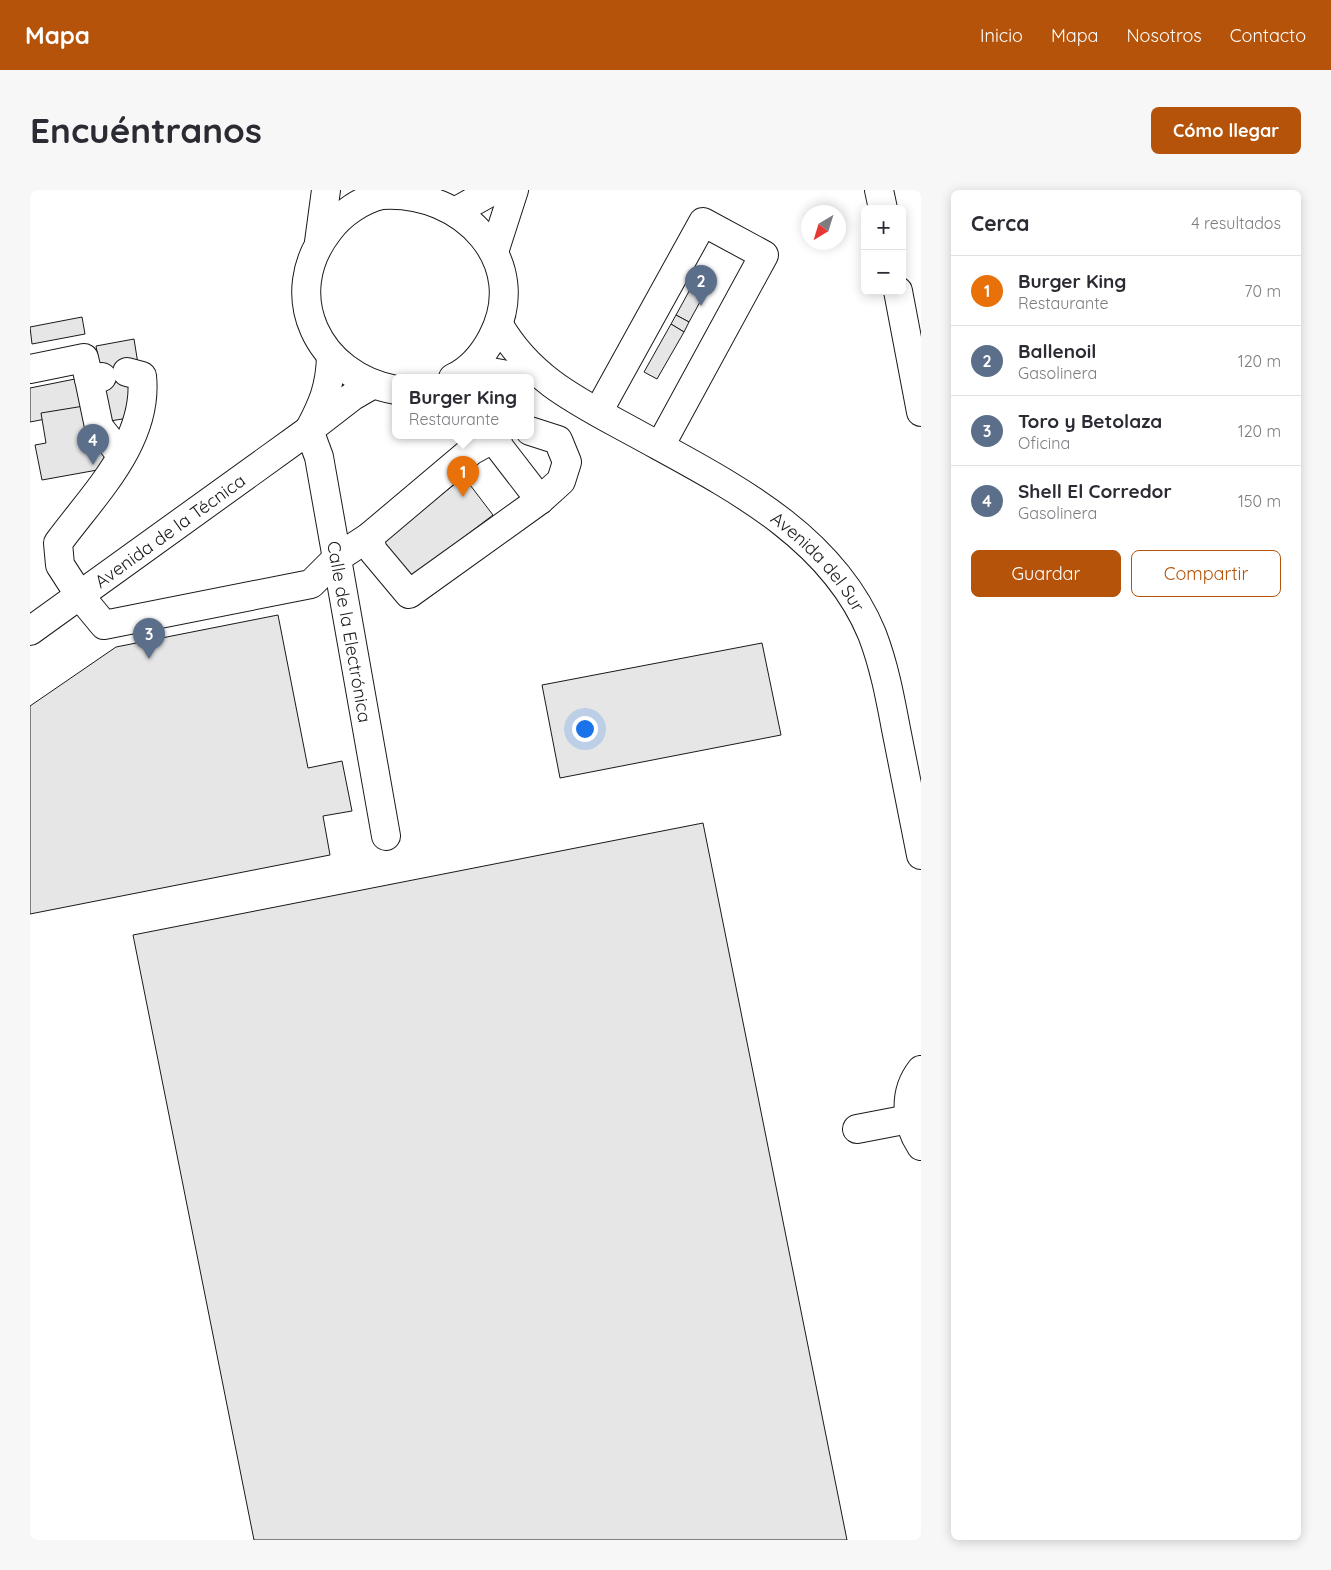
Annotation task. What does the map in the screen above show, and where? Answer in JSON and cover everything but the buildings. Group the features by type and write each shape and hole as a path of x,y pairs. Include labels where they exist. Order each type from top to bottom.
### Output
{"street":[{"path":"326,190 319,242 310,265 306,289 308,314 317,337 331,357 349,374 383,388"},
{"path":"460,209 494,190"},
{"path":"495,249 514,190"},
{"path":"879,190 882,205"},
{"path":"319,242 335,221 357,198 390,194 431,194 460,209 480,227 495,249 503,274 505,300 499,325 484,352 459,374"},
{"path":"558,440 589,407 702,222 764,255 660,446"},
{"path":"899,295 921,412"},
{"name":"Avenida del Sur","path":"499,325 510,344 543,384 660,446 770,511 803,538 831,568 856,604 872,634 884,671 921,855"},
{"name":"Avenida de la Técnica","path":"309,430 324,403 330,374 331,357"},
{"path":"30,369 84,358 106,376 142,376 144,393 141,414 121,456 112,472 58,543 60,565 80,596 104,624 311,584 337,558 369,537 470,451 491,439"},
{"path":"474,374 491,372 502,374"},
{"path":"106,376 99,427 121,456"},
{"name":"Avenida de la Técnica","path":"30,632 353,396 383,388"},
{"name":"Calle de la Electrónica","path":"309,430 319,457 386,836"},
{"path":"369,537 373,551 410,594 540,500 561,481 567,462 558,440 534,432"},
{"path":"496,439 540,500"},
{"path":"921,1070 915,1077 909,1098 909,1119 914,1136 921,1146"},
{"path":"857,1129 909,1119"}],"place":[{"name":"Ballenoil","path":"701,306"},
{"name":"Shell El Corredor","path":"93,465"},
{"name":"Burger King","path":"463,497"},
{"name":"Toro y Betolaza","path":"149,659"}]}
